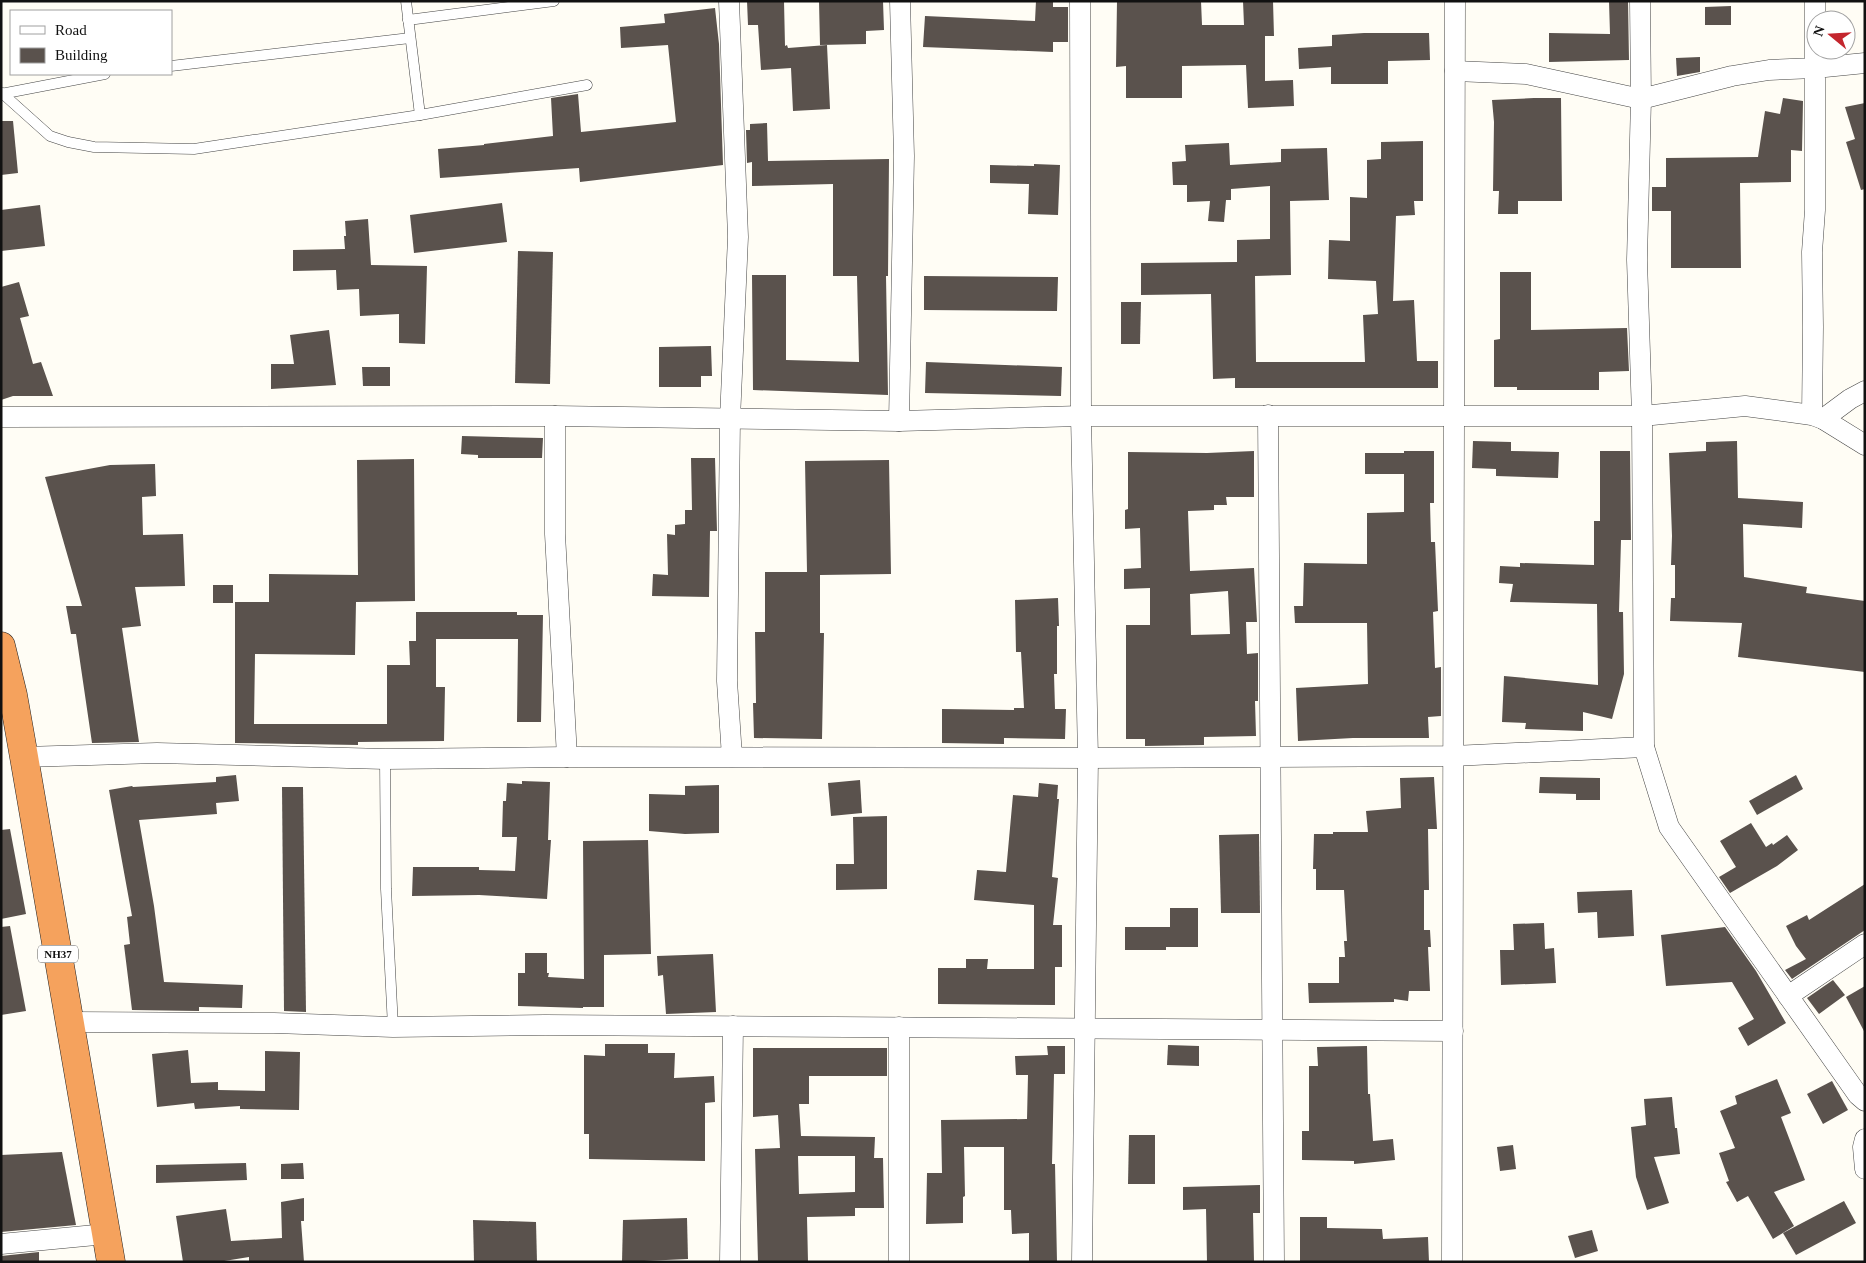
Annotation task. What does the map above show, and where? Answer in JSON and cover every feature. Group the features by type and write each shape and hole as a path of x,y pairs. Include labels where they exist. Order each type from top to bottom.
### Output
{"highway":[{"name":"NH37","path":"1,646 13,695 111,1262"}],"street":[{"path":"729,1 738,237 730,419 728,681 732,757"},
{"path":"899,421 904,156 900,1"},
{"path":"1080,1 1080,416 1088,758 1082,1262"},
{"path":"1452,1262 1455,1"},
{"path":"1640,1 1641,99 1637,260 1642,416 1644,747 1669,827 1858,1094 1865,1101"},
{"path":"1815,1 1815,210 1812,252 1818,417"},
{"path":"1455,70 1526,74 1641,99 1732,76 1769,70 1815,68 1865,62"},
{"path":"1818,417 1865,391"},
{"path":"1,417 555,416 899,421 1080,416 1642,416 1745,406 1818,417 1865,446"},
{"path":"1268,415 1274,1262"},
{"path":"555,416 555,534 567,757"},
{"path":"24,757 157,753 385,759 1453,756 1644,747"},
{"path":"1788,996 1865,944"},
{"path":"70,1022 274,1023 393,1027 545,1025 1453,1031"},
{"path":"730,1262 733,1026"},
{"path":"899,1027 899,1262"},
{"path":"1865,1139 1863,1147 1865,1169"},
{"path":"1,1244 106,1234"}],"lane":[{"path":"406,1 420,115"},
{"path":"460,1 461,13"},
{"path":"408,20 554,1"},
{"path":"172,66 410,38"},
{"path":"1,94 100,75"},
{"path":"1,94 50,136 94,147 194,149 420,115 587,85"},
{"path":"385,759 386,889 393,1027"}],"building":[{"path":"747,1 784,1 785,46 787,45 788,48 827,45 830,109 793,111 791,68 761,70 758,25 748,25"},
{"path":"819,1 883,1 884,30 866,31 866,44 820,45"},
{"path":"1036,1 1053,1 1053,7 1068,7 1068,42 1053,42 1053,52 923,47 925,16 1035,21"},
{"path":"1117,1 1201,1 1202,25 1244,25 1243,1 1273,1 1274,36 1265,36 1265,81 1293,80 1294,106 1248,108 1246,65 1182,66 1182,98 1126,98 1126,66 1116,67"},
{"path":"1609,1 1628,1 1629,60 1549,62 1549,33 1610,34"},
{"path":"1731,6 1731,25 1705,25 1705,7"},
{"path":"715,8 719,44 723,165 580,182 579,168 440,178 438,149 553,136 551,98 578,94 581,132 676,122 668,45 621,48 620,27 665,23 664,14"},
{"path":"1429,33 1430,60 1388,61 1388,84 1331,84 1331,67 1299,69 1298,48 1332,46 1332,35"},
{"path":"1700,57 1700,72 1677,76 1676,58"},
{"path":"1561,98 1562,201 1518,201 1518,214 1498,214 1499,191 1493,191 1494,122 1492,100"},
{"path":"1783,98 1803,101 1802,151 1791,150 1791,182 1740,183 1741,268 1671,268 1671,211 1652,211 1652,187 1666,187 1666,158 1758,157 1765,111 1780,114"},
{"path":"1865,103 1865,189 1861,190 1846,142 1855,139 1845,107"},
{"path":"1,121 13,121 18,173 1,175"},
{"path":"767,123 768,161 889,159 888,276 886,276 888,395 753,390 752,275 786,275 786,360 859,362 857,276 833,276 833,184 752,186 752,162 747,163 746,130 750,130 750,124"},
{"path":"1423,141 1423,201 1414,201 1415,215 1396,216 1393,301 1414,300 1417,361 1438,361 1438,388 1235,388 1235,378 1213,379 1211,294 1141,295 1141,263 1237,262 1237,240 1270,239 1270,186 1231,189 1231,200 1226,200 1224,222 1208,221 1210,201 1187,202 1187,185 1173,185 1172,162 1186,161 1185,145 1229,143 1230,165 1281,162 1281,149 1327,148 1329,200 1290,201 1291,275 1255,276 1256,362 1365,362 1363,315 1378,314 1376,281 1328,279 1329,240 1350,241 1350,197 1367,198 1367,160 1381,159 1381,142"},
{"path":"1034,164 1060,165 1058,215 1028,214 1029,184 990,183 990,165 1034,166"},
{"path":"502,203 507,242 414,253 410,215"},
{"path":"40,205 45,246 1,251 1,210"},
{"path":"368,219 371,265 427,266 425,344 399,343 399,314 360,316 359,289 337,290 336,270 293,271 293,250 345,249 345,221"},
{"path":"518,251 553,252 550,384 515,383"},
{"path":"1500,272 1531,272 1531,330 1627,328 1629,371 1599,372 1599,390 1517,390 1517,387 1494,387 1494,340 1500,339"},
{"path":"924,276 1058,277 1057,311 924,310"},
{"path":"19,282 29,316 20,318 33,364 41,362 53,396 13,396 1,400 1,287"},
{"path":"1121,302 1141,302 1140,344 1121,344"},
{"path":"329,330 336,385 271,389 271,364 294,364 290,335"},
{"path":"711,346 712,376 701,376 701,387 659,387 659,347"},
{"path":"926,362 1062,367 1061,396 925,393"},
{"path":"362,367 390,367 390,386 363,386"},
{"path":"462,436 543,438 542,458 478,458 478,455 461,454"},
{"path":"1473,441 1511,442 1511,451 1559,452 1558,478 1496,476 1496,469 1472,468"},
{"path":"1737,441 1738,498 1803,502 1802,528 1743,524 1744,577 1807,587 1806,593 1865,601 1865,672 1738,657 1742,623 1670,621 1671,598 1675,598 1675,565 1671,565 1672,536 1669,453 1706,451 1706,442"},
{"path":"1254,451 1254,497 1226,497 1227,505 1214,505 1214,510 1188,511 1190,571 1254,568 1257,622 1246,622 1247,654 1258,653 1258,701 1255,701 1256,736 1204,737 1204,745 1145,746 1145,739 1126,739 1126,625 1150,625 1150,588 1124,589 1124,569 1141,568 1140,528 1125,529 1125,510 1128,509 1128,452 1207,453","holes":["1228,591 1230,634 1191,635 1190,594"]},
{"path":"1404,451 1434,451 1434,503 1430,503 1431,542 1435,542 1438,611 1433,612 1435,668 1441,667 1441,716 1428,717 1429,738 1353,738 1298,741 1296,688 1368,684 1367,623 1295,623 1294,606 1303,606 1304,563 1367,564 1367,513 1404,512 1404,474 1365,474 1365,453 1404,453"},
{"path":"1600,451 1630,451 1631,540 1621,540 1619,612 1623,612 1624,674 1612,719 1583,712 1583,731 1525,729 1526,723 1502,722 1504,676 1598,685 1597,604 1510,602 1513,584 1499,583 1500,566 1520,567 1520,563 1594,565 1594,521 1600,521"},
{"path":"691,458 715,458 717,531 710,531 709,597 652,596 653,574 668,575 667,534 675,535 675,525 685,524 685,510 692,510"},
{"path":"414,459 415,601 356,602 355,655 255,654 254,724 387,724 387,665 410,665 409,641 416,641 416,612 517,612 517,615 543,615 541,722 517,722 518,639 436,639 436,687 445,687 444,741 358,742 358,745 235,743 235,602 269,602 269,574 358,575 357,460"},
{"path":"889,460 891,574 820,575 820,633 824,633 822,739 754,738 753,703 756,703 755,632 765,632 765,572 807,572 805,461"},
{"path":"155,464 156,496 142,497 143,535 183,534 185,586 135,587 141,626 122,628 139,742 92,743 76,634 71,634 66,606 82,606 45,477 110,465"},
{"path":"213,585 233,585 233,603 213,603"},
{"path":"1058,598 1057,674 1054,674 1055,709 1066,709 1065,739 1004,738 1004,744 942,743 942,709 1014,710 1014,708 1024,708 1021,652 1016,652 1015,600"},
{"path":"236,775 239,801 216,803 217,814 139,820 154,906 164,982 243,985 242,1008 199,1007 199,1011 132,1010 124,945 130,944 127,917 132,916 109,790 132,786 216,782 216,777"},
{"path":"1796,775 1803,789 1757,815 1749,801"},
{"path":"1434,777 1437,829 1428,829 1429,890 1424,890 1424,930 1430,930 1431,947 1428,947 1430,991 1409,991 1408,1001 1394,999 1394,1002 1309,1003 1308,983 1339,983 1339,957 1345,957 1344,941 1347,941 1344,890 1316,890 1316,869 1313,869 1314,834 1368,832 1366,811 1401,808 1400,778"},
{"path":"1540,777 1600,778 1600,800 1576,800 1576,794 1539,793"},
{"path":"860,780 862,813 831,816 828,783"},
{"path":"522,781 550,782 548,840 551,840 547,899 479,895 412,896 413,867 479,867 479,870 515,871 517,837 502,837 503,801 506,801 507,783 522,784"},
{"path":"1039,783 1058,785 1057,799 1059,799 1052,877 1058,878 1053,925 1062,925 1062,967 1055,967 1055,1005 938,1004 938,968 966,968 966,959 988,959 987,969 1034,969 1034,905 974,900 977,870 1006,872 1013,795 1038,797"},
{"path":"719,785 719,833 685,834 649,831 649,794 685,795 685,786"},
{"path":"282,787 303,787 306,1012 284,1011"},
{"path":"887,816 887,889 836,890 836,864 854,864 853,817"},
{"path":"1751,823 1766,847 1772,843 1773,845 1787,835 1798,850 1777,866 1730,893 1719,877 1736,867 1720,841"},
{"path":"10,829 26,914 1,919 1,830"},
{"path":"1259,834 1260,913 1221,913 1219,835"},
{"path":"648,840 651,954 604,955 604,1007 518,1006 518,973 525,973 525,953 547,953 548,977 584,979 583,841"},
{"path":"1865,884 1865,930 1792,979 1785,970 1806,959 1796,946 1786,926 1807,915 1809,920"},
{"path":"1632,890 1634,936 1598,938 1597,912 1578,913 1577,892"},
{"path":"1170,908 1198,908 1198,947 1166,947 1166,950 1125,950 1125,927 1170,927"},
{"path":"1544,923 1545,949 1554,948 1556,983 1501,985 1500,950 1514,950 1513,924"},
{"path":"10,926 26,1011 1,1015 1,927"},
{"path":"1725,927 1756,971 1786,1023 1748,1046 1738,1028 1754,1019 1732,982 1666,986 1661,935"},
{"path":"713,954 716,1012 666,1014 663,975 658,976 657,956"},
{"path":"1833,980 1845,995 1819,1014 1807,998"},
{"path":"1865,986 1865,1033 1846,997"},
{"path":"605,1044 648,1044 648,1053 675,1053 674,1078 714,1076 715,1102 705,1103 705,1161 589,1159 589,1134 584,1134 584,1055 605,1056"},
{"path":"1168,1045 1199,1046 1199,1066 1167,1065"},
{"path":"1047,1046 1065,1046 1065,1074 1054,1074 1052,1164 1055,1164 1057,1262 1029,1262 1029,1233 1012,1234 1011,1210 1004,1210 1004,1147 964,1147 965,1196 963,1197 963,1223 926,1224 927,1173 942,1173 941,1120 1027,1119 1028,1075 1016,1075 1015,1056 1048,1055"},
{"path":"1367,1046 1368,1094 1370,1094 1373,1141 1393,1139 1395,1160 1354,1164 1354,1161 1302,1160 1302,1131 1309,1131 1309,1066 1318,1066 1317,1047"},
{"path":"753,1048 887,1048 887,1076 809,1076 809,1104 799,1104 801,1136 875,1137 874,1158 883,1158 884,1208 855,1208 855,1216 807,1217 808,1262 758,1262 755,1149 780,1148 778,1115 753,1117","holes":["798,1156 855,1156 855,1192 799,1194"]},
{"path":"188,1050 191,1083 218,1082 218,1090 265,1091 265,1051 300,1052 299,1110 240,1109 240,1106 195,1109 194,1103 157,1107 152,1054"},
{"path":"1777,1079 1791,1113 1781,1117 1805,1180 1774,1192 1794,1226 1773,1239 1748,1196 1737,1202 1726,1182 1729,1181 1719,1153 1735,1148 1720,1111 1737,1104 1735,1096"},
{"path":"1832,1081 1848,1110 1823,1124 1807,1094"},
{"path":"1672,1097 1680,1154 1654,1157 1669,1203 1647,1210 1636,1177 1631,1127 1646,1125 1644,1099"},
{"path":"1129,1135 1155,1135 1155,1184 1128,1184"},
{"path":"1513,1145 1516,1169 1500,1171 1497,1147"},
{"path":"62,1152 76,1225 1,1232 1,1155"},
{"path":"246,1163 247,1180 156,1183 156,1165"},
{"path":"303,1163 304,1179 281,1179 281,1164"},
{"path":"1260,1185 1260,1213 1253,1213 1254,1262 1207,1262 1206,1209 1183,1210 1183,1187"},
{"path":"304,1198 304,1221 301,1221 304,1262 249,1262 249,1257 218,1262 183,1262 176,1216 226,1209 231,1241 282,1238 281,1202"},
{"path":"1844,1201 1856,1223 1796,1255 1783,1233"},
{"path":"1300,1217 1327,1217 1327,1228 1382,1229 1383,1239 1428,1237 1429,1262 1300,1262"},
{"path":"687,1218 688,1259 622,1262 623,1220"},
{"path":"473,1220 536,1222 537,1262 474,1262"},
{"path":"1592,1230 1598,1251 1575,1258 1568,1236"},
{"path":"39,1252 39,1262 1,1262 1,1256"}]}
